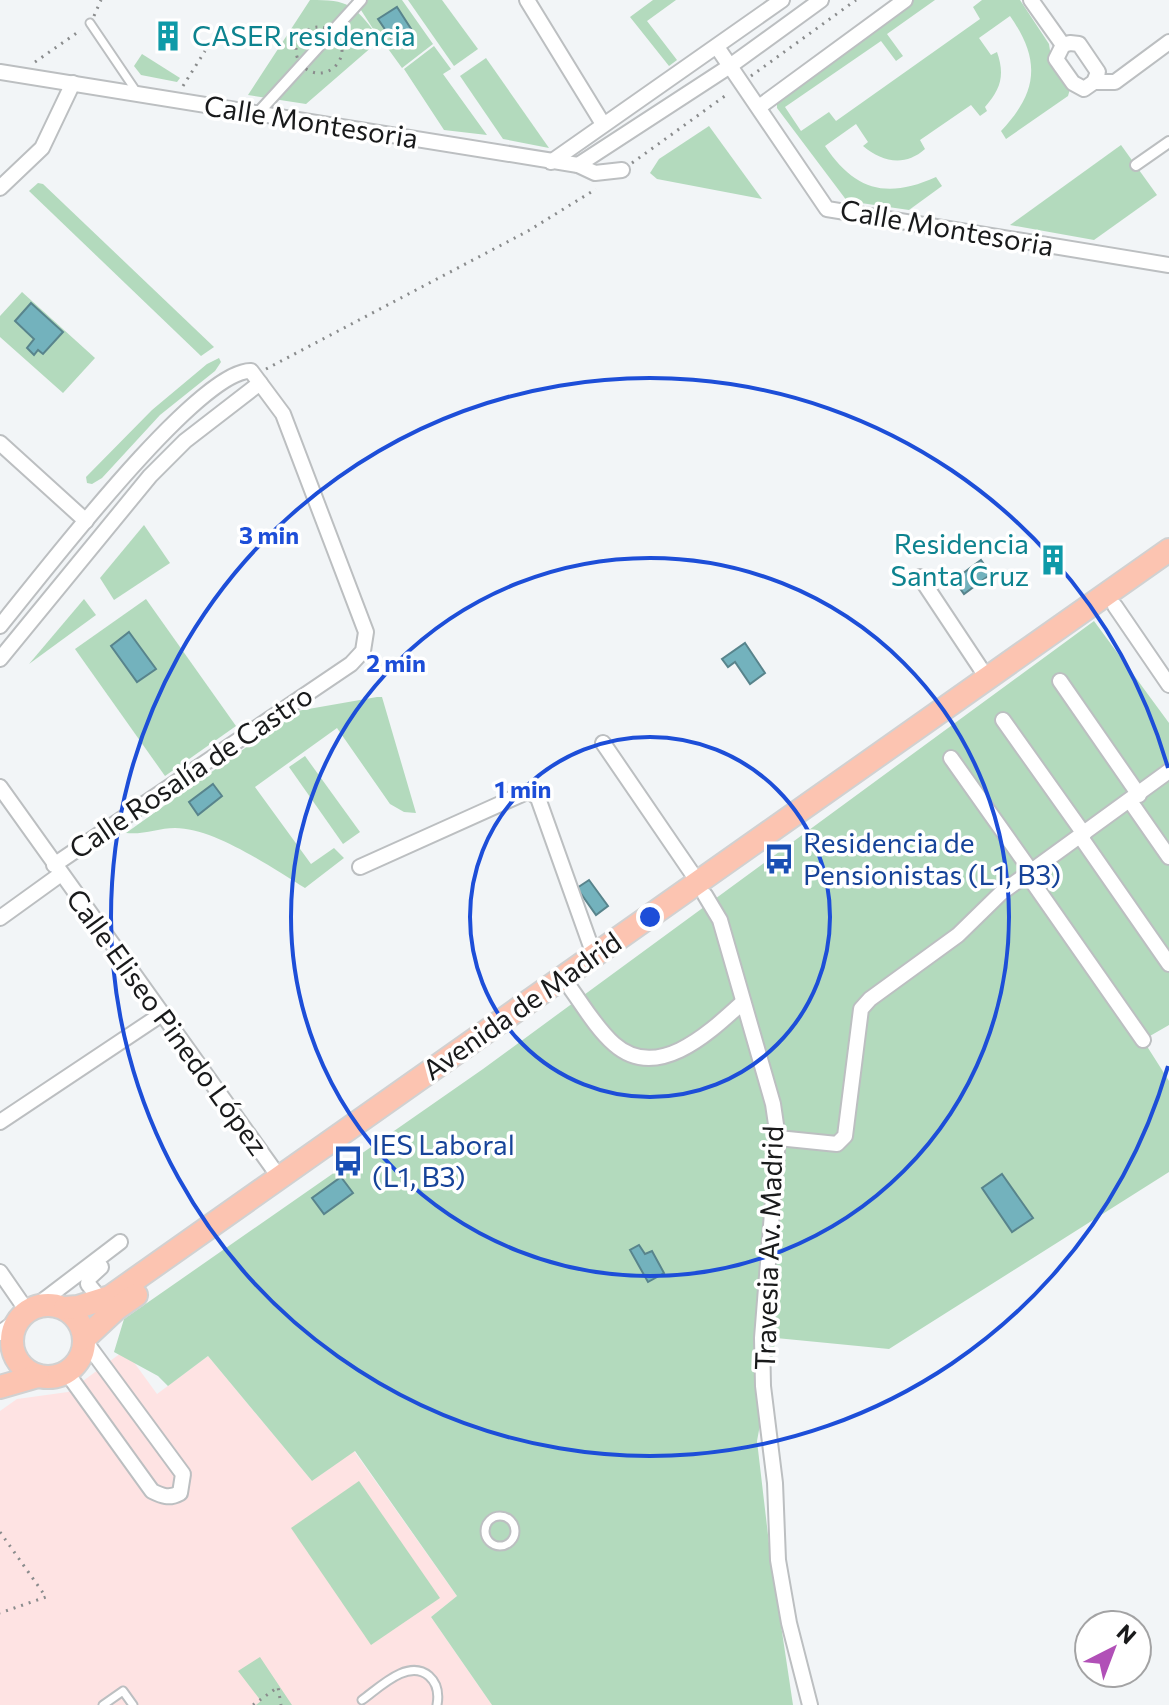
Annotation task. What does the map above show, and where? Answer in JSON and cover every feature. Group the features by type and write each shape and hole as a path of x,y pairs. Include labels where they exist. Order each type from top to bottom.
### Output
{"main road":[{"name":"Avenida de Madrid","path":"85,1339 116,1309 571,989 702,888 987,678 1169,550"},
{"name":"Avenida de Madrid","path":"65,1308 110,1297 594,955 702,888 1169,568"},
{"path":"0,1387 38,1376 58,1377 67,1373 81,1358 85,1339 82,1326 75,1316 56,1305 20,1318 12,1341 7,1361 38,1376"}],"street":[{"path":"258,113 361,0"},
{"path":"527,0 603,124"},
{"path":"551,162 782,0"},
{"path":"578,165 730,66 821,0"},
{"path":"759,107 905,0"},
{"path":"1031,0 1063,45"},
{"path":"1094,82 1115,82 1169,42"},
{"path":"1079,44 1098,72 1094,82 1084,89 1073,83 1056,59 1063,45 1079,44"},
{"name":"Calle Montesoria","path":"717,47 827,209 1169,265"},
{"name":"Calle Montesoria","path":"0,72 578,165 595,173 622,170"},
{"path":"0,188 42,148 73,83"},
{"path":"1136,165 1169,142"},
{"path":"0,626 135,463 199,400 240,370 251,371 257,379 185,441 150,476 0,659"},
{"name":"Calle Rosalía de Castro","path":"0,918 58,870 351,664 363,651 366,632 283,414 257,379"},
{"path":"0,443 86,521"},
{"path":"920,577 987,678"},
{"path":"1115,606 1169,685"},
{"path":"1060,681 1169,857"},
{"path":"1003,720 1169,964"},
{"name":"Travesia Av. Madrid","path":"603,743 702,888 720,920 773,1104 778,1138 762,1338 763,1386 775,1483 778,1560 789,1623 810,1705"},
{"path":"951,758 1143,1040"},
{"path":"778,1138 837,1144 845,1136 861,1009 870,999 958,935 1001,893 1169,771"},
{"name":"Calle Eliseo Pinedo López","path":"0,787 279,1177"},
{"path":"360,867 529,791 538,798 594,955"},
{"path":"571,989 614,1044 635,1056 651,1058 680,1051 720,1023 743,1002"},
{"path":"0,1122 162,1014"},
{"path":"0,1272 20,1318 122,1245 89,1278 92,1293 101,1300"},
{"path":"67,1373 152,1491 165,1497 180,1493 183,1474 85,1339"}],"lane":[{"path":"90,23 137,93"},
{"path":"504,1517 512,1523 515,1532 508,1544 494,1545 487,1538 487,1524 494,1518 504,1517"},
{"path":"362,1700 398,1675 419,1670 432,1678 436,1685 439,1695 437,1705"},
{"path":"103,1705 123,1691 133,1705"}],"path":[{"path":"19,74 90,23 101,0"},
{"path":"257,379 577,202 856,0"},
{"path":"175,99 205,51"},
{"path":"0,1532 46,1597 0,1613"},
{"path":"253,1705 278,1687 281,1705"}],"shaded area":[{"path":"125,1350 157,1394 208,1356 312,1481 354,1451 457,1596 431,1617 492,1705 0,1705 0,1411 17,1399 68,1392"}],"green space":[{"path":"310,0 334,1 349,6 362,16 377,35 359,7 368,0 402,0 433,44 402,68 381,39 306,104 248,95"},
{"path":"408,0 442,0 478,49 454,66"},
{"path":"653,0 676,0 647,21 677,60 669,66 630,17"},
{"path":"911,0 935,0 887,34 903,56 896,61 881,41 785,107 801,131 829,112 836,121 980,19 973,7 982,0 1020,0 1049,44 1051,57 1070,89 1068,96 1006,139 1001,131 1022,103 1031,75 1027,47 1010,16 979,38 991,55 997,52 1001,68 998,88 985,107 987,111 980,116 971,105 920,140 925,149 902,160 886,159 863,146 868,142 856,124 825,146 848,173 873,187 902,188 936,177 942,186 909,210 847,201 777,108 777,101"},
{"path":"434,46 451,69 443,74 487,135 444,130 404,69"},
{"path":"142,54 180,78 177,82 141,75 134,66"},
{"path":"486,58 549,148 503,139 460,76"},
{"path":"709,126 762,199 657,179 650,173 659,159"},
{"path":"1121,145 1157,195 1094,240 1010,225"},
{"path":"38,183 43,184 214,347 201,356 29,191"},
{"path":"22,292 95,358 63,393 0,337 0,316"},
{"path":"219,358 221,362 215,371 160,415 102,478 92,484 87,483 86,477 152,410 207,364"},
{"path":"144,525 170,563 114,600 100,578"},
{"path":"84,599 96,615 29,664"},
{"path":"146,599 236,726 165,776 75,649"},
{"path":"1094,621 1169,723 1169,1025 1143,1040 1169,1081 1169,1172 889,1349 776,1338 757,1441 793,1705 492,1705 431,1617 457,1596 355,1451 312,1481 208,1356 168,1386 158,1376 114,1352 124,1319 483,1069"},
{"path":"382,697 416,813 404,812 390,804 337,728 255,787 311,864 334,848 344,858 305,888 243,850 208,835 175,828 126,833 297,711"},
{"path":"305,756 360,832 343,844 289,767"},
{"path":"359,1481 440,1598 371,1645 291,1528"},
{"path":"260,1657 292,1705 256,1705 261,1701 238,1671"}],"water":[{"path":"397,7 415,35 397,47 378,19"},
{"path":"31,303 63,332 43,354 38,350 34,355 27,348 34,339 15,321"},
{"path":"981,560 991,574 964,594 954,580"},
{"path":"129,632 156,669 137,682 111,646"},
{"path":"745,643 765,673 750,684 735,662 728,667 722,659"},
{"path":"213,784 222,796 198,815 189,802"},
{"path":"589,880 608,906 596,915 577,888"},
{"path":"1002,1174 1033,1218 1012,1232 982,1188"},
{"path":"341,1177 353,1193 324,1214 312,1198"},
{"path":"639,1245 645,1254 652,1251 664,1273 648,1282 630,1250"}],"place":[{"name":"CASER residencia","path":"168,36"},
{"name":"Residencia Santa Cruz","path":"1053,560"},
{"name":"Residencia de Pensionistas (L1, B3)","path":"779,859"},
{"name":"IES Laboral (L1, B3)","path":"348,1161"}]}
